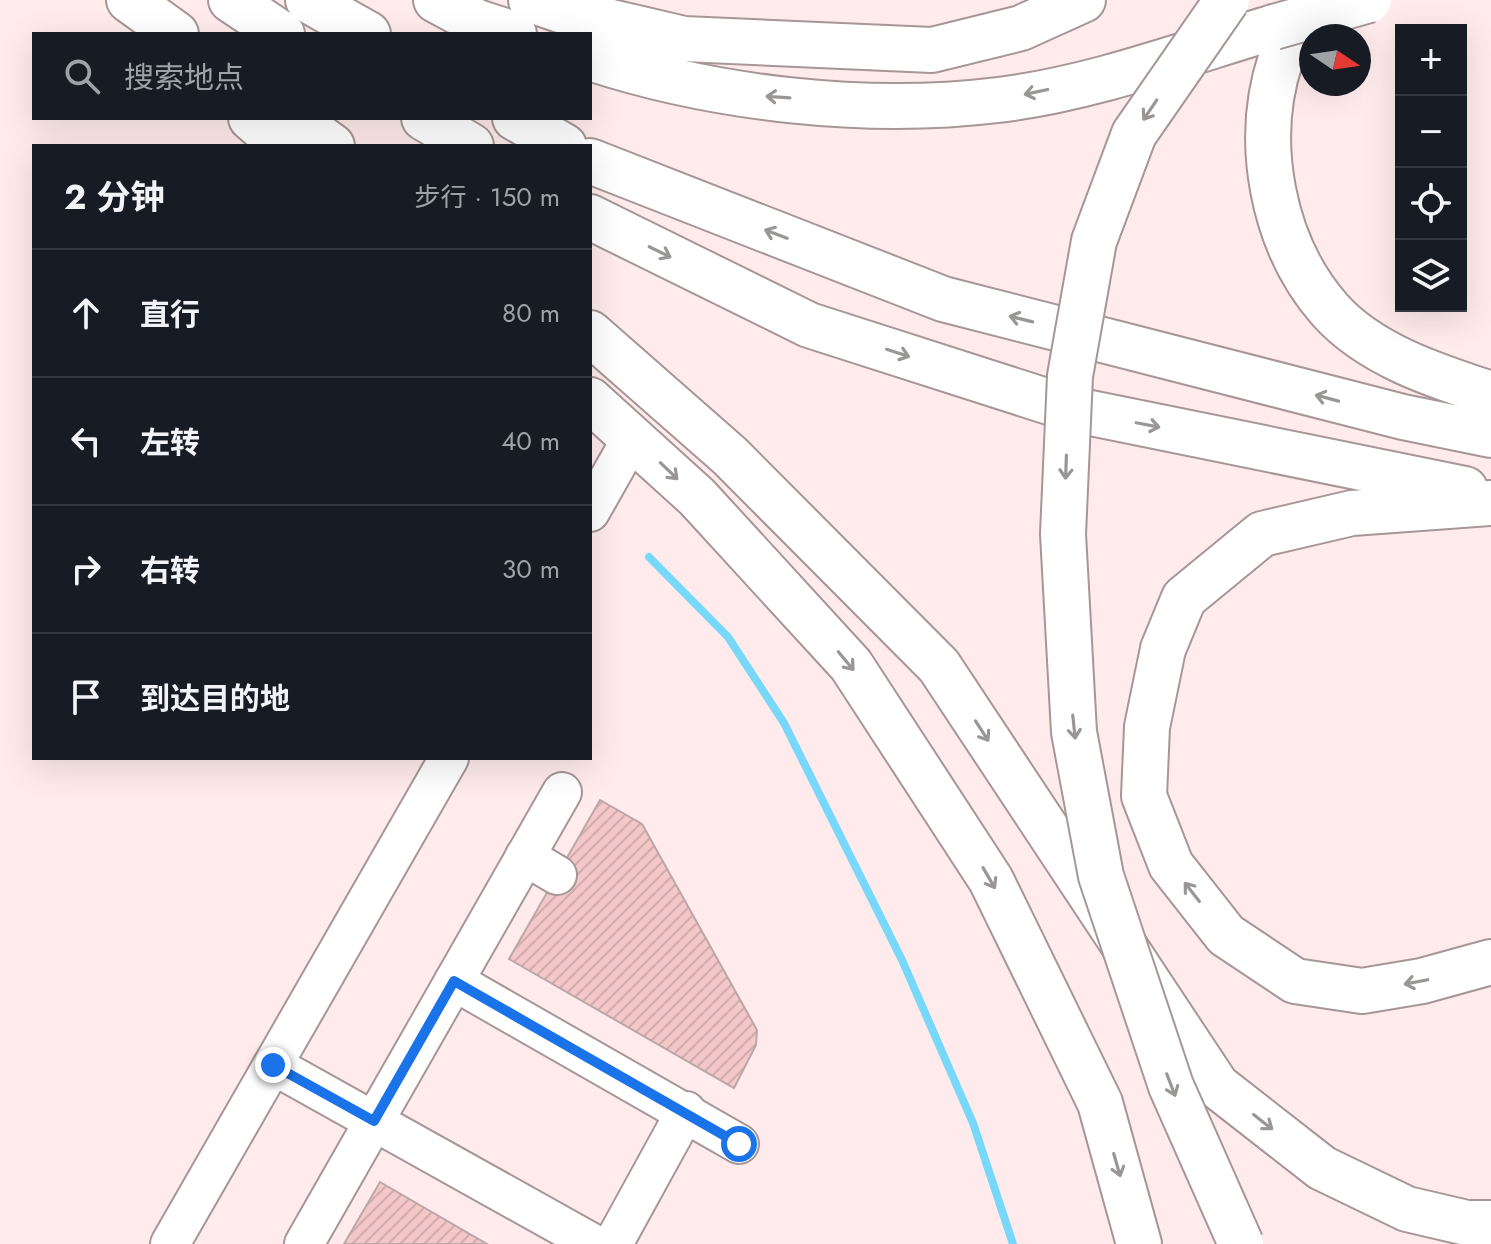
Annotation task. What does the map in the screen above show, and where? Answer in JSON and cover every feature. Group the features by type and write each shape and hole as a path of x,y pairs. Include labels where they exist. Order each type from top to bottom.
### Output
{"main road":[{"path":"114,0 151,32"},
{"path":"129,0 173,32"},
{"path":"231,0 279,32"},
{"path":"308,0 364,32"},
{"path":"436,0 477,22 508,32"},
{"path":"531,0 560,10 684,39 932,50 1021,28 1083,0"},
{"path":"1227,0 1134,134 1094,241 1070,376 1063,534 1074,732 1101,876 1171,1086 1241,1244"},
{"path":"1315,0 1282,56 1269,119 1271,192 1303,272 1331,312 1375,346 1430,374 1491,394"},
{"path":"592,58 736,94 888,105 999,100 1105,77 1369,0"},
{"path":"253,120 281,144"},
{"path":"296,120 329,144"},
{"path":"427,120 468,144"},
{"path":"518,120 560,144"},
{"path":"592,162 943,299 1403,417 1491,435"},
{"path":"592,218 824,329 1071,409 1491,494"},
{"path":"592,335 730,456 939,666 1217,1086 1322,1168 1407,1209 1467,1223 1491,1223"},
{"path":"592,402 697,497 851,665 991,880 1100,1103 1139,1244"},
{"path":"1491,503 1352,513 1262,534 1184,598 1163,649 1147,727 1144,796 1171,865 1226,935 1295,981 1362,991 1422,981 1491,962"}],"street":[{"path":"592,508 633,436"},
{"path":"170,1244 448,760"},
{"path":"304,1244 562,792"},
{"path":"525,856 557,875"},
{"path":"454,981 739,1144"},
{"path":"273,1065 594,1244"},
{"path":"613,1244 686,1111"}],"building":[{"path":"600,800 642,824 757,1030 756,1045 734,1088 509,959"},
{"path":"380,1182 487,1244 344,1244"}],"waterway":[{"path":"649,557 728,637 784,723 902,960 973,1123 1013,1244"}],"route":[{"path":"273,1065 374,1121 454,981 739,1144"}]}
